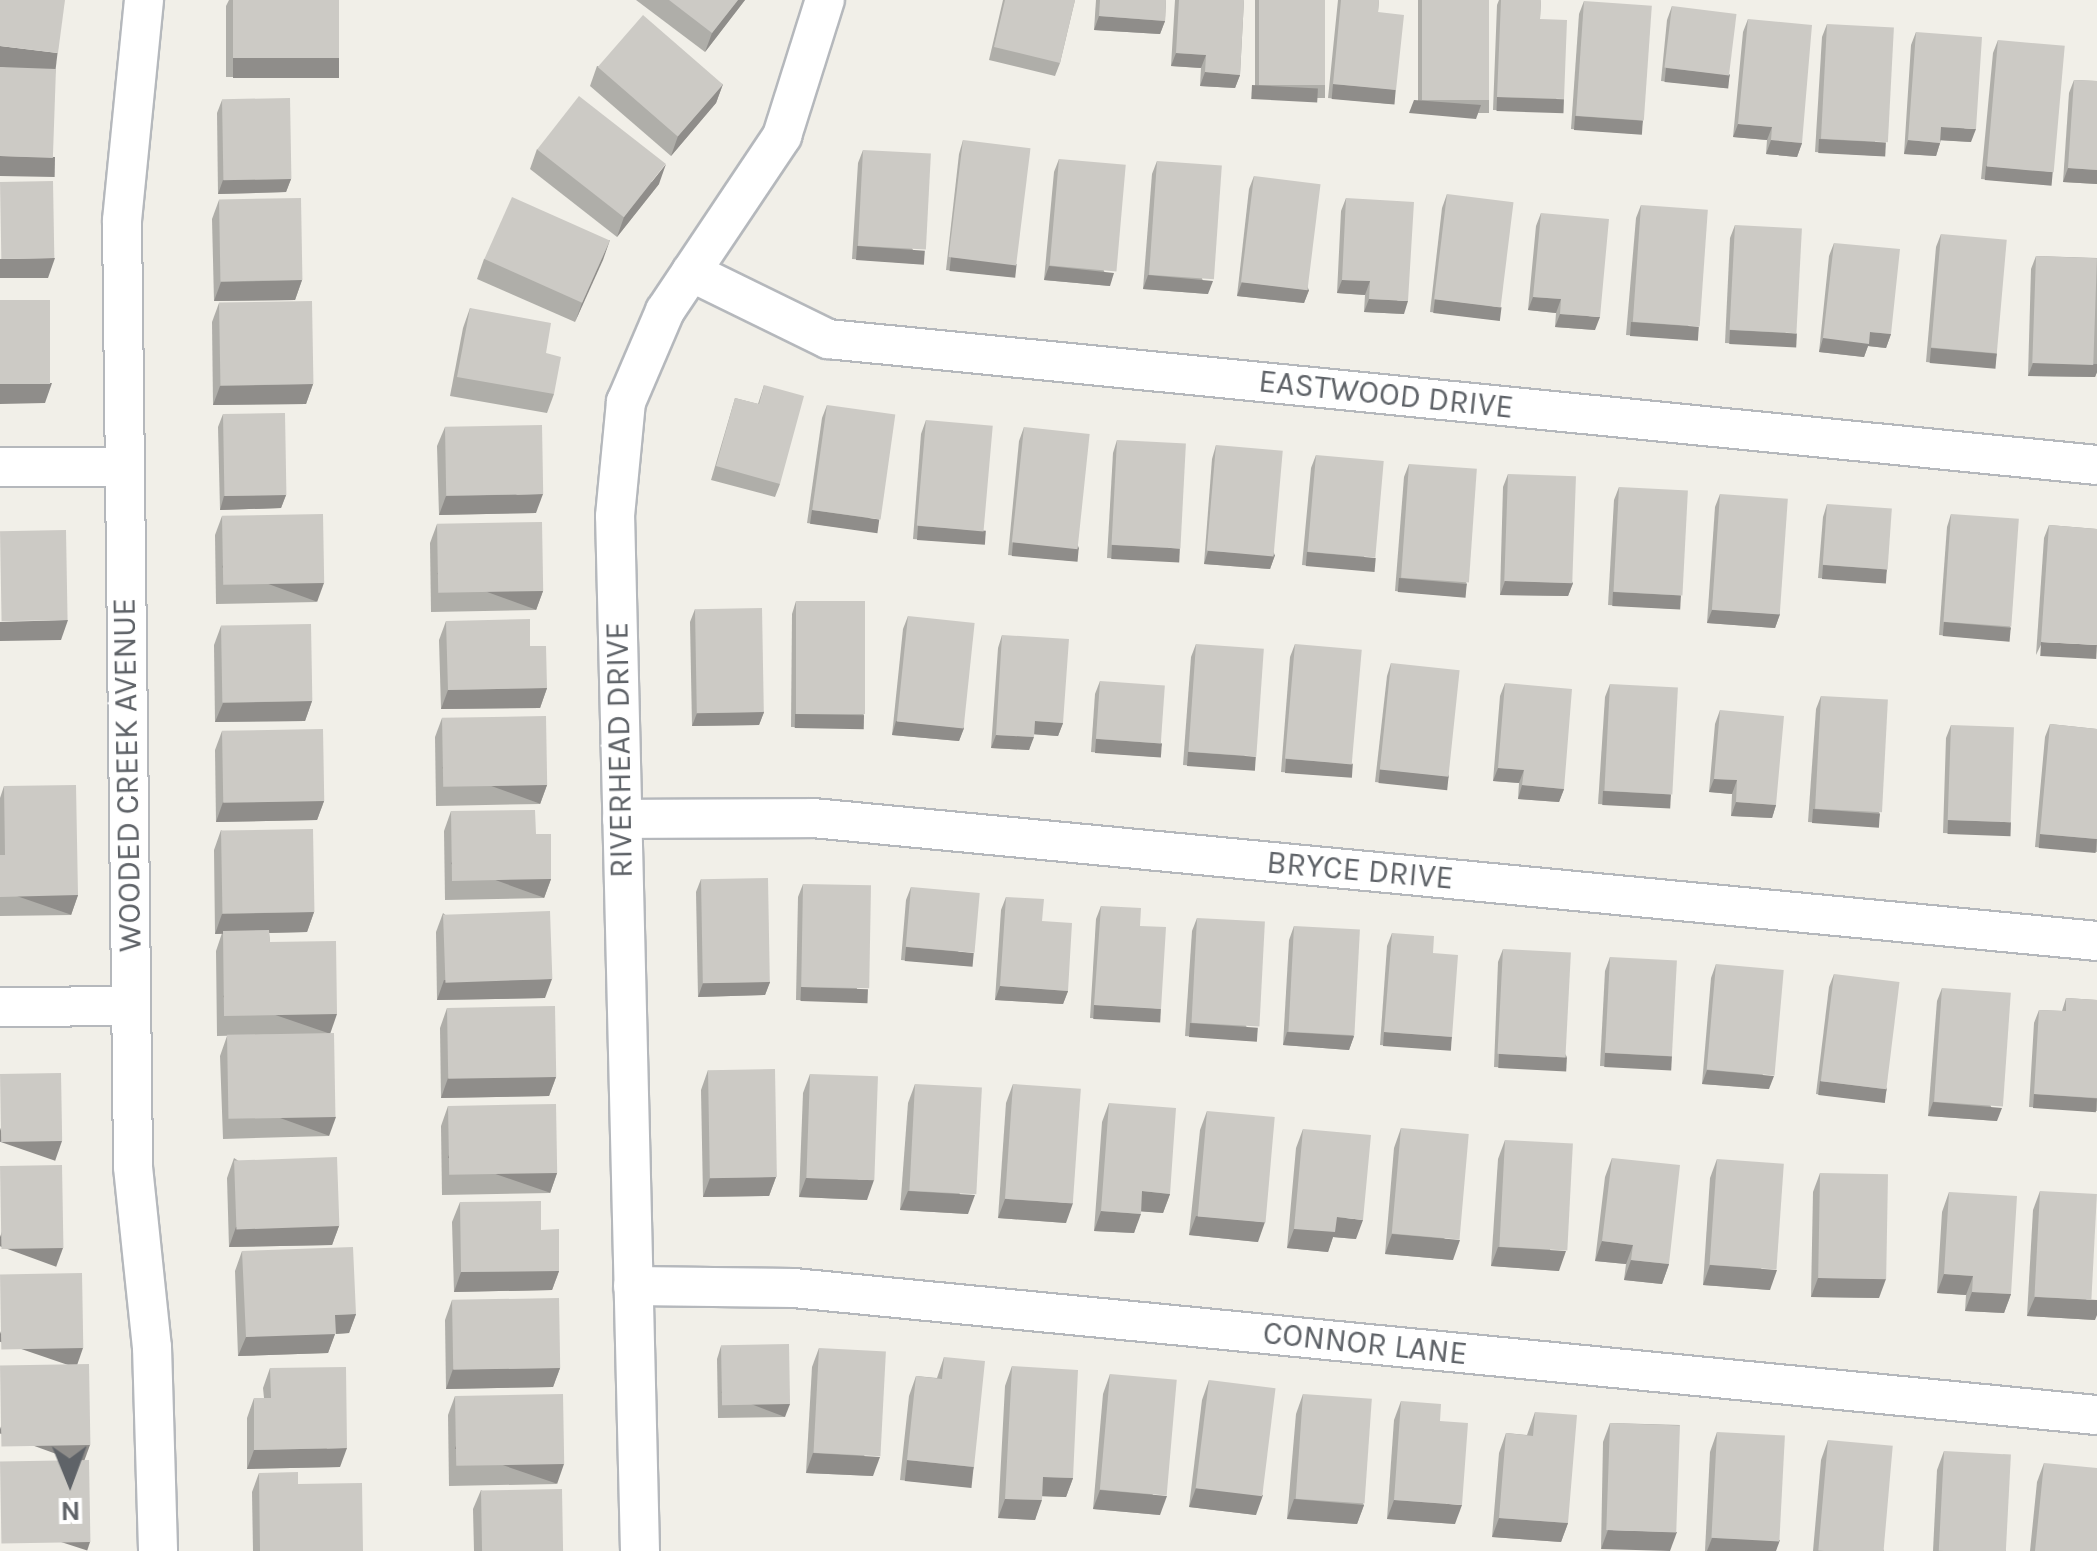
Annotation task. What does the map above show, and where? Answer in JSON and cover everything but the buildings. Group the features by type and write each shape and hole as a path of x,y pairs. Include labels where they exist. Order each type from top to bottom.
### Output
{"street":[{"name":"WOODED CREEK AVENUE","path":"144,0 122,220 124,467 133,1167 152,1347 158,1551"},
{"name":"RIVERHEAD DRIVE","path":"640,1551 615,516 626,402 665,311 782,136 825,0"},
{"name":"EASTWOOD DRIVE","path":"690,272 828,340 2097,465"},
{"path":"0,468 124,467"},
{"name":"BRYCE DRIVE","path":"622,819 812,818 2097,941"},
{"path":"0,1007 131,1006"},
{"name":"CONNOR LANE","path":"633,1286 794,1288 2097,1415"}]}
